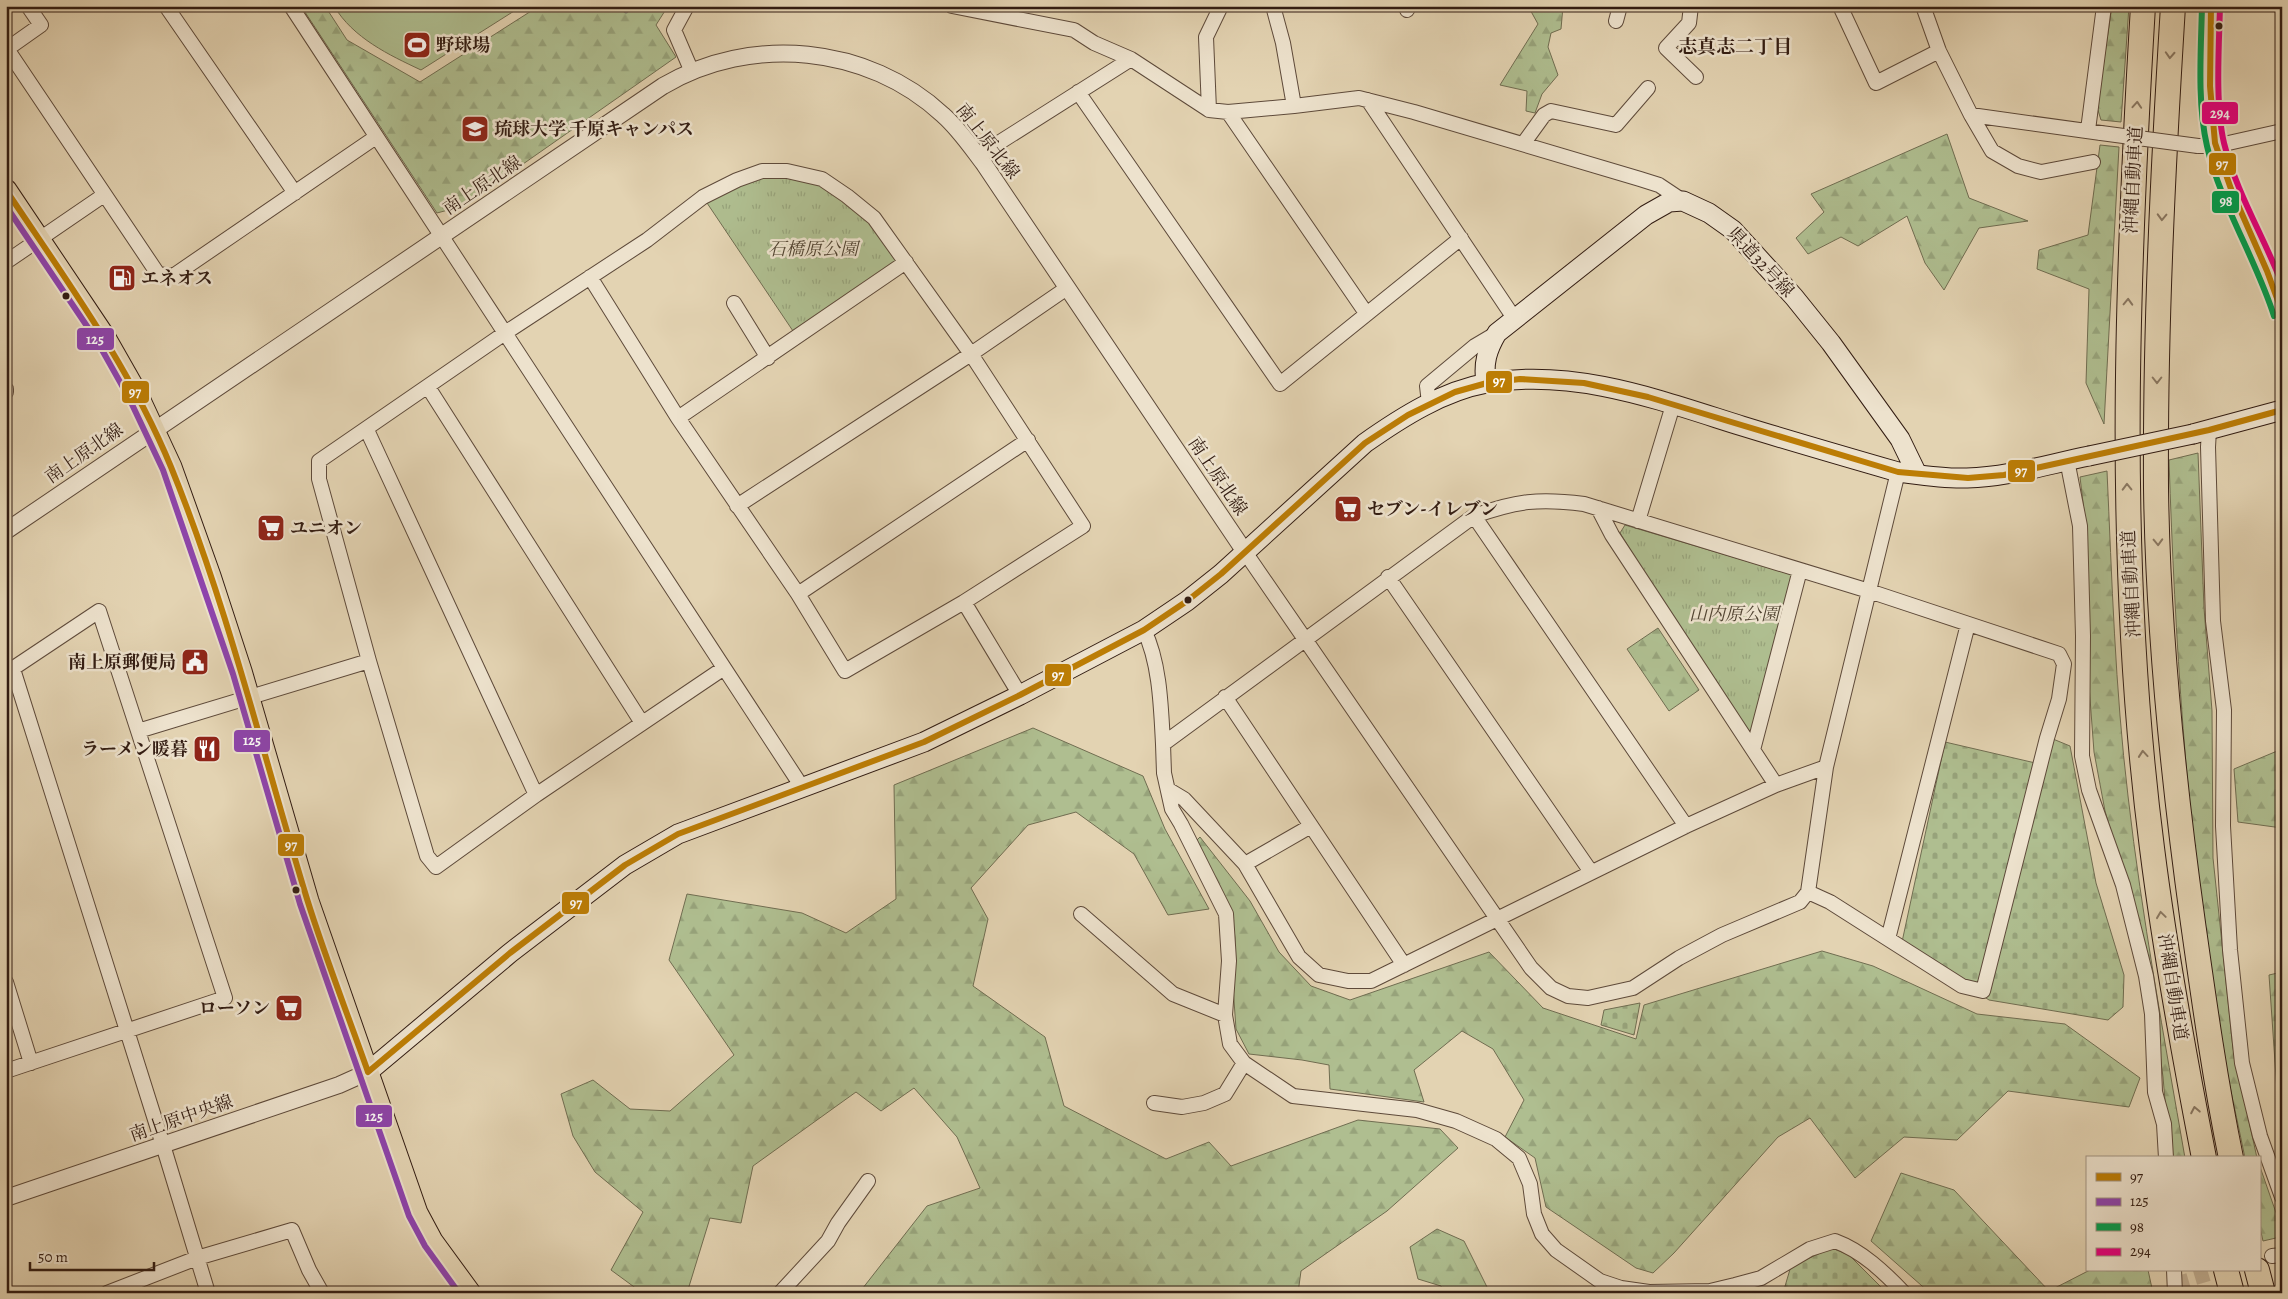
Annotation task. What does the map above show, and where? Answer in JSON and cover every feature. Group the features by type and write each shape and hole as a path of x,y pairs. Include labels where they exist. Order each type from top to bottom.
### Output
{"highway":[{"name":"沖縄自動車道","path":"2143,6 2132,182 2127,351 2127,487 2131,601 2151,846 2174,1003 2204,1156"},
{"name":"沖縄自動車道","path":"2173,6 2164,163 2158,342 2156,490 2162,622 2182,843 2201,980 2231,1156"},
{"path":"2263,1293 2270,1260"},
{"path":"2227,1272 2232,1293"}],"main road":[{"path":"6,190 104,336 137,394 154,429 194,529 248,697 308,902 417,1213 432,1241 470,1293"},
{"path":"1486,383 1485,358 1488,348 1497,333 1646,215 1669,202 1683,201"},
{"name":"県道32号線","path":"1683,201 1709,213 1733,230 1794,297 1889,423 1910,456 1917,474"},
{"path":"368,1072 510,953 625,864 678,834 924,742 1020,695 1144,630 1188,601 1366,442 1390,425 1429,403 1486,383 1534,378 1562,379 1615,388 1898,472 1968,478 2004,475 2201,432 2282,410"}],"street":[{"path":"28,6 40,25 7,49 158,274 173,276 376,137"},
{"path":"166,6 295,193"},
{"path":"290,6 802,787"},
{"path":"687,6 674,30 692,72"},
{"path":"1209,110 1206,37 1221,6"},
{"path":"1273,6 1283,43 1294,106"},
{"path":"1616,21 1620,6"},
{"path":"1691,6 1688,23 1666,48 1696,77"},
{"path":"1840,6 1876,83 1939,52"},
{"path":"1923,6 1939,52 1971,115 1992,151 2018,166 2041,172 2093,162"},
{"path":"2094,132 2104,6"},
{"path":"2211,6 2209,75 2215,146 2237,205 2262,254 2282,313"},
{"path":"963,7 1074,30 1094,43 1131,59 1209,110 1228,112 1359,98 1659,185 1683,201"},
{"name":"南上原北線","path":"6,531 154,429 245,371 663,86 692,72 731,59 772,54 810,55 854,64 892,80 928,103 955,127 978,156 1245,552"},
{"path":"978,156 1131,59"},
{"path":"1523,144 1544,115 1552,111 1616,125 1648,88"},
{"path":"1078,92 1280,384 1461,238"},
{"path":"1368,100 1514,318"},
{"path":"1228,112 1366,313"},
{"path":"1971,115 2198,146 2215,146 2282,131"},
{"path":"590,277 678,418 798,594 845,671 964,602 1083,526 971,354 874,218 822,179 787,171 762,171 737,180 703,197 647,240 590,277 505,333 428,388 319,461 319,479 369,661 427,856 436,867 536,795 724,668"},
{"path":"6,262 104,195"},
{"path":"678,418 906,262"},
{"path":"737,506 971,354 1067,288"},
{"path":"734,303 768,358"},
{"path":"1429,403 1427,386 1475,346 1497,333"},
{"path":"428,388 642,723"},
{"path":"1638,521 1673,404"},
{"path":"366,430 536,795"},
{"path":"2201,432 2208,447 2213,621 2224,710 2223,826 2230,950 2242,1063 2260,1136 2282,1197"},
{"path":"798,594 1028,440"},
{"path":"2067,460 2080,526 2083,636 2082,756 2089,790 2123,885 2146,976 2152,1014 2155,1092 2164,1124 2166,1156"},
{"path":"1245,552 1531,968 1551,988 1568,996 1588,998 1633,988 1679,958 1722,935 1800,902 1808,892 1826,767 1898,472"},
{"path":"1163,744 1388,577 1474,516 1509,504 1552,500 1584,504 1869,591 2059,654 2064,664 2059,699 2047,738 1983,991 1962,986 1830,902 1808,892"},
{"path":"1598,508 1612,535 1776,785"},
{"path":"1474,516 1686,826"},
{"path":"1753,750 1800,570"},
{"path":"1388,577 1591,872"},
{"path":"964,602 1020,695"},
{"path":"6,1071 31,1062 127,1030 225,998 99,611 9,671 127,1030 164,1145 208,1293"},
{"path":"1888,939 1968,624"},
{"path":"1144,630 1151,644 1160,706 1164,772 1172,809 1186,832 1226,914 1229,961 1225,1015 1230,1044 1244,1063 1293,1096 1417,1110 1456,1121 1496,1139 1519,1158 1530,1184 1534,1214 1542,1234 1556,1250 1600,1281 1621,1288 1649,1292 1710,1291 1761,1278 1810,1249 1835,1241 1852,1248 1889,1277 1904,1293"},
{"path":"138,731 369,661"},
{"path":"1225,697 1404,965"},
{"path":"2059,699 2082,703"},
{"path":"1169,790 1184,799 1245,864 1299,957 1319,975 1348,982 1371,980 1499,920 1591,872 1686,826 1776,785 1826,767"},
{"path":"1245,864 1311,826"},
{"path":"1081,914 1173,994 1225,1015"},
{"path":"6,982 31,1062"},
{"path":"1154,1103 1182,1107 1204,1103 1225,1094 1244,1063"},
{"name":"南上原中央線","path":"6,1198 339,1085 368,1072"},
{"path":"780,1293 828,1241 838,1223 868,1181"},
{"path":"107,1293 197,1258 292,1230 309,1270 322,1293"},
{"path":"2174,1272 2175,1293"}],"green space":[{"name":"琉球大学 千原キャンパス","path":"301,6 325,6 347,40 420,82 539,6 668,6 656,25 676,57 463,206 437,213"},
{"name":"野球場","path":"334,6 522,6 421,70 384,52 361,36"},
{"path":"1528,6 1563,6 1561,29 1551,33 1548,47 1558,75 1542,94 1535,113 1526,111 1527,91 1500,85 1538,24"},
{"path":"2112,6 2129,6 2121,122 2101,120 2097,107"},
{"path":"1947,134 1969,198 2028,221 1979,228 1944,290 1925,263 1907,216 1858,246 1841,237 1808,254 1796,238 1824,212 1811,194"},
{"path":"2100,145 2119,147 2104,424 2086,383 2089,289 2037,269 2039,250 2088,235"},
{"name":"石橋原公園","path":"787,171 847,196 906,262 797,337 703,197 744,181"},
{"path":"2198,453 2204,608 2212,711 2213,858 2233,1048 2257,1156 2245,1156 2216,1015 2204,929 2189,795 2178,661 2169,460"},
{"path":"2107,471 2117,674 2128,796 2161,1022 2185,1156 2170,1156 2163,1077 2147,958 2105,811 2094,752 2089,685 2087,536 2080,477"},
{"name":"山内原公園","path":"1625,525 1800,577 1753,750 1620,533"},
{"path":"1658,628 1699,690 1669,711 1627,649"},
{"path":"1033,728 1143,776 1165,829 1209,909 1168,915 1134,854 1076,812 1028,825 971,888 988,919 973,986 1045,1037 1064,1106 1166,1159 1209,1142 1231,1166 1358,1120 1440,1129 1458,1148 1387,1211 1301,1271 1298,1293 859,1293 927,1206 980,1188 957,1137 914,1088 881,1111 856,1092 753,1166 741,1223 710,1218 687,1293 641,1292 611,1270 643,1212 595,1172 573,1136 561,1094 593,1080 630,1109 670,1111 734,1055 669,960 687,894 802,913 846,933 896,899 894,785"},
{"path":"2053,739 2070,746 2096,883 2124,975 2123,1007 2108,1020 1989,1000 1902,942 1945,742 2044,765"},
{"path":"2282,749 2282,828 2238,822 2234,769"},
{"path":"1200,837 1250,901 1279,952 1311,986 1350,1000 1489,952 1543,1008 1636,1039 1644,1005 1822,951 1873,966 1977,1014 2065,1024 2140,1078 2129,1107 2008,1091 1957,1140 1904,1137 1855,1178 1810,1118 1778,1137 1674,1253 1653,1273 1636,1268 1546,1207 1535,1158 1505,1137 1524,1100 1493,1049 1462,1031 1414,1070 1424,1102 1330,1089 1329,1065 1249,1054 1236,1029 1233,986 1235,938 1232,914 1196,841"},
{"path":"2282,972 2282,1164 2269,975"},
{"path":"1640,1003 1634,1035 1601,1025 1604,1010"},
{"path":"2260,1167 2281,1227 2276,1238 2263,1241 2260,1228"},
{"path":"1901,1173 1954,1190 2049,1291 2086,1272 2148,1272 2153,1293 1930,1293 1871,1241"},
{"path":"1437,1229 1464,1241 1490,1293 1444,1293 1441,1286 1418,1279 1410,1247"},
{"path":"1832,1248 1849,1255 1883,1289 1880,1293 1783,1293 1791,1266"}],"waterway":[{"path":"626,11 627,6"}],"tunnel":[{"path":"2175,1284 2215,1272"}],"transit line":[{"name":"98","path":"2202,6 2201,94 2207,146 2220,189 2258,273 2274,316"},
{"name":"97","path":"2211,6 2210,86 2215,143 2231,189 2267,271 2282,312"},
{"name":"294","path":"2220,6 2218,57 2219,111 2224,143 2243,197 2282,284"},
{"name":"97","path":"6,190 117,359 155,430 171,467 210,573 314,921 368,1072"},
{"name":"125","path":"6,206 97,341 129,398 163,470 233,674 300,904 409,1216 425,1246 459,1293"},
{"name":"97","path":"368,1072 510,953 625,865 678,834 924,742 1020,695 1144,630 1187,601 1221,574 1365,443 1408,415 1455,392 1487,383 1520,379 1584,383 1648,397 1898,472 1968,478 2004,475 2209,430 2282,410"}],"place":[{"name":"野球場","path":"417,45"},
{"name":"琉球大学 千原キャンパス","path":"475,129"},
{"name":"エネオス","path":"122,278"},
{"name":"セブン-イレブン","path":"1348,509"},
{"name":"ユニオン","path":"271,528"},
{"name":"南上原郵便局","path":"195,662"},
{"name":"ラーメン暖暮","path":"207,749"},
{"name":"ローソン","path":"289,1008"}],"district":[{"name":"志真志二丁目","path":"1735,47"}]}
